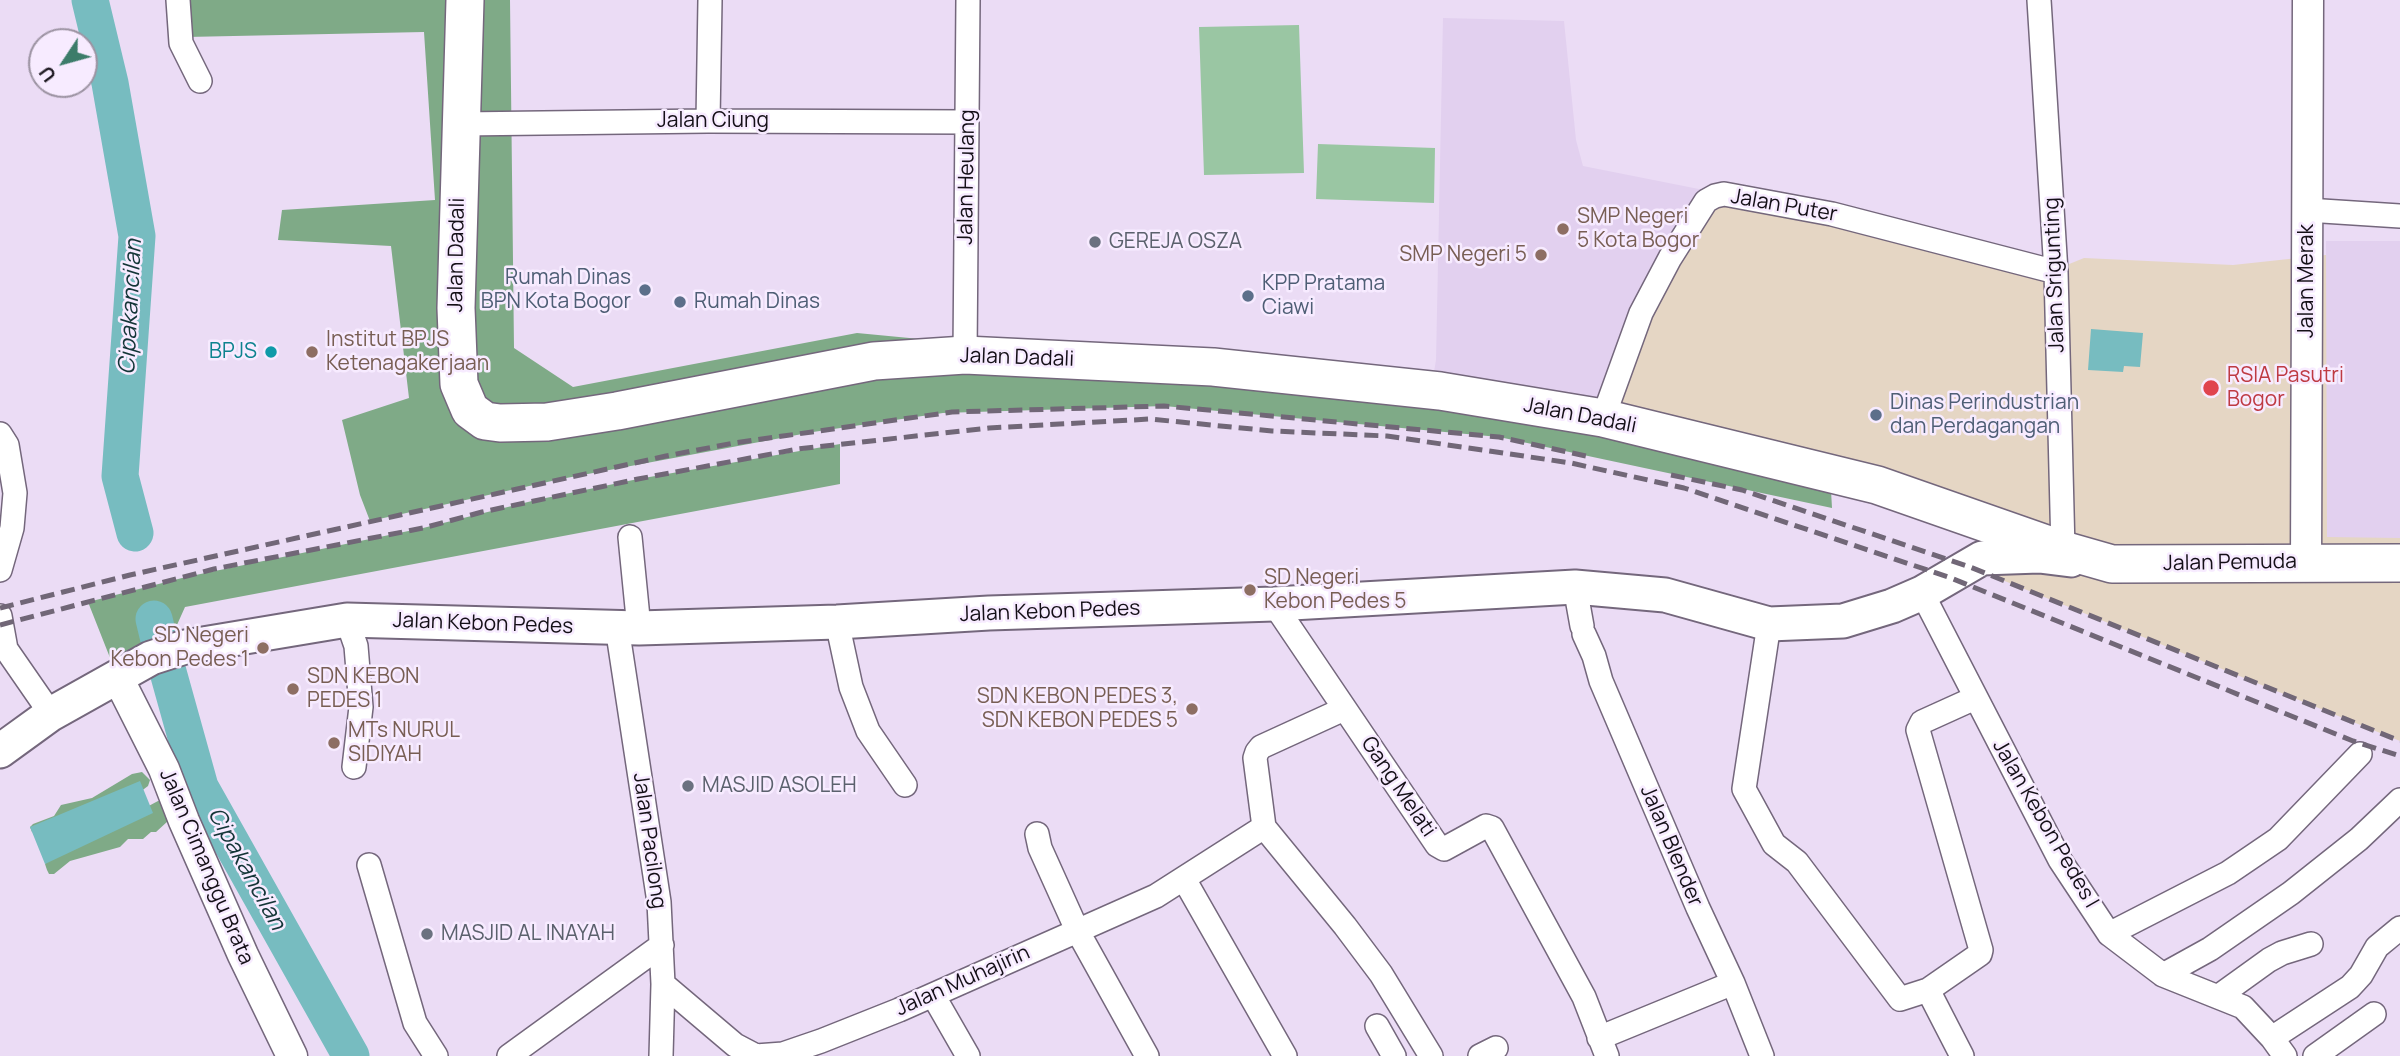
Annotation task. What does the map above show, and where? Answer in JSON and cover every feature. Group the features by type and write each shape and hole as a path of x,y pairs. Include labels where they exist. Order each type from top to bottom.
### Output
{"main road":[{"name":"Jalan Dadali","path":"465,0 456,307 459,384 470,410 485,421 547,422 874,361 965,355 1213,367 1606,409 1877,485 2063,550"},
{"path":"1970,516 1982,529 1986,545 1982,558"},
{"name":"Jalan Pemuda","path":"2063,550 2112,564 2400,564"},
{"name":"Jalan Kebon Pedes","path":"0,751 51,714 151,658 185,647 347,620 628,627 837,622 989,613 1274,604 1575,587 1665,595 1769,624 1843,621 1892,606 1922,593 1982,558 2039,556 2112,564"}],"street":[{"path":"178,0 181,43 200,80"},
{"path":"708,121 710,0"},
{"name":"Jalan Heulang","path":"965,355 968,0"},
{"name":"Jalan Srigunting","path":"2039,0 2056,272 2063,550"},
{"name":"Jalan Merak","path":"2306,562 2308,0"},
{"name":"Jalan Ciung","path":"460,124 967,122"},
{"name":"Jalan Puter","path":"1606,409 1641,313 1684,235 1706,201 1715,196 1724,194 1832,214 2056,272"},
{"path":"2307,210 2400,216"},
{"path":"0,434 7,445 15,493 12,528 0,570"},
{"name":"Jalan Pacilong","path":"630,537 628,627 662,945 661,1056"},
{"name":"Jalan Blender","path":"1575,587 1583,630 1601,681 1733,983 1762,1056"},
{"name":"Jalan Kebon Pedes I","path":"1922,593 2060,860 2109,934 2163,975 2243,1007 2279,1047"},
{"name":"Gang Melati","path":"1274,604 1437,845 1444,849 1486,826 1492,828 1584,997 1603,1047"},
{"path":"0,616 3,650 51,714"},
{"path":"347,620 356,646 361,707 354,767"},
{"path":"837,622 851,687 868,731 905,785"},
{"path":"1769,624 1744,789 1774,844 1797,862 1900,999 1928,990 1980,954 1981,950 1918,730 1922,722 1975,698"},
{"name":"Jalan Cimanggu Brata","path":"118,678 164,769 243,955 292,1056"},
{"path":"1344,709 1261,747 1257,752 1255,758 1264,827 1381,974 1430,1056"},
{"path":"2109,934 2228,873 2278,839 2360,754"},
{"path":"2163,975 2210,949 2291,893 2359,839 2400,800"},
{"name":"Jalan Muhajirin","path":"663,984 735,1045 756,1056 783,1054 933,995 1156,896 1264,827"},
{"path":"1037,834 1040,848 1077,930 1147,1056"},
{"path":"369,865 415,1023 436,1056"},
{"path":"1184,879 1284,1056"},
{"path":"2279,1047 2350,987 2361,975 2377,947 2400,928"},
{"path":"2219,996 2276,956 2311,944"},
{"path":"509,1056 662,945"},
{"path":"1603,1047 1733,983"},
{"path":"1928,990 1962,1056"},
{"path":"933,995 968,1056"},
{"path":"2315,1056 2374,1014"},
{"path":"1377,1026 1394,1056"}],"shaded area":[{"path":"187,0 510,0 514,348 573,387 857,333 1213,367 1830,473 1832,508 1499,437 1164,406 943,413 813,432 561,479 370,521 360,495 342,420 409,398 391,246 278,240 282,210 435,200 424,32 186,37"},
{"name":"SMP Negeri 5 Kota Bogor","path":"1443,18 1564,21 1576,140 1583,166 1724,194 1706,201 1603,418 1431,390 1436,360"},
{"path":"1299,25 1304,173 1204,175 1199,27"},
{"path":"1318,144 1435,148 1434,203 1316,199"},
{"path":"1715,196 2052,271 2084,258 2233,265 2400,247 2400,741 1970,567 1986,545 1982,529 1603,418 1641,313"},
{"path":"2326,241 2400,241 2400,538 2327,537"},
{"path":"2091,329 2143,333 2140,367 2124,366 2123,372 2088,370"},
{"path":"840,444 840,484 185,607 164,654 118,678 88,602 186,577 423,528 536,500 638,479"},
{"path":"142,772 150,780 148,786 140,792 41,835 32,832 30,827 33,824 54,816 61,805 92,798 132,774"},
{"path":"140,781 153,813 45,864 30,827"},
{"path":"158,801 163,801 169,816 168,821 156,832 151,832 143,839 128,839 120,847 70,861 54,874 49,874 45,864 48,860"}],"waterway":[{"name":"Cipakancilan","path":"90,0 110,83 137,236 120,476 135,533"},
{"name":"Cipakancilan","path":"154,619 159,640"},
{"name":"Cipakancilan","path":"168,672 200,787 351,1056"},
{"path":"183,788 200,787"}],"railway":[{"path":"0,608 130,575 666,456 734,443 952,412 1164,406 1499,437 1586,456"},
{"path":"0,625 214,569 423,528 482,512 638,479 798,449 989,428 1150,419 1272,431 1387,436 1571,463 1684,488 1951,578 2353,741 2400,756"},
{"path":"1671,475 1742,490 1970,567 2400,741"}],"place":[{"name":"SMP Negeri 5 Kota Bogor","path":"1563,229"},
{"name":"GEREJA OSZA","path":"1095,242"},
{"name":"SMP Negeri 5","path":"1541,255"},
{"name":"Rumah Dinas BPN Kota Bogor","path":"645,290"},
{"name":"KPP Pratama Ciawi","path":"1248,296"},
{"name":"Rumah Dinas","path":"680,302"},
{"name":"BPJS","path":"271,352"},
{"name":"Institut BPJS Ketenagakerjaan","path":"312,352"},
{"name":"RSIA Pasutri Bogor","path":"2211,388"},
{"name":"Dinas Perindustrian dan Perdagangan","path":"1876,415"},
{"name":"SD Negeri Kebon Pedes 5","path":"1250,590"},
{"name":"SD Negeri Kebon Pedes 1","path":"263,648"},
{"name":"SDN KEBON PEDES 1","path":"293,689"},
{"name":"SDN KEBON PEDES 3, SDN KEBON PEDES 5","path":"1192,709"},
{"name":"MTs NURUL SIDIYAH","path":"334,743"},
{"name":"MASJID ASOLEH","path":"688,786"},
{"name":"MASJID AL INAYAH","path":"427,934"}]}
